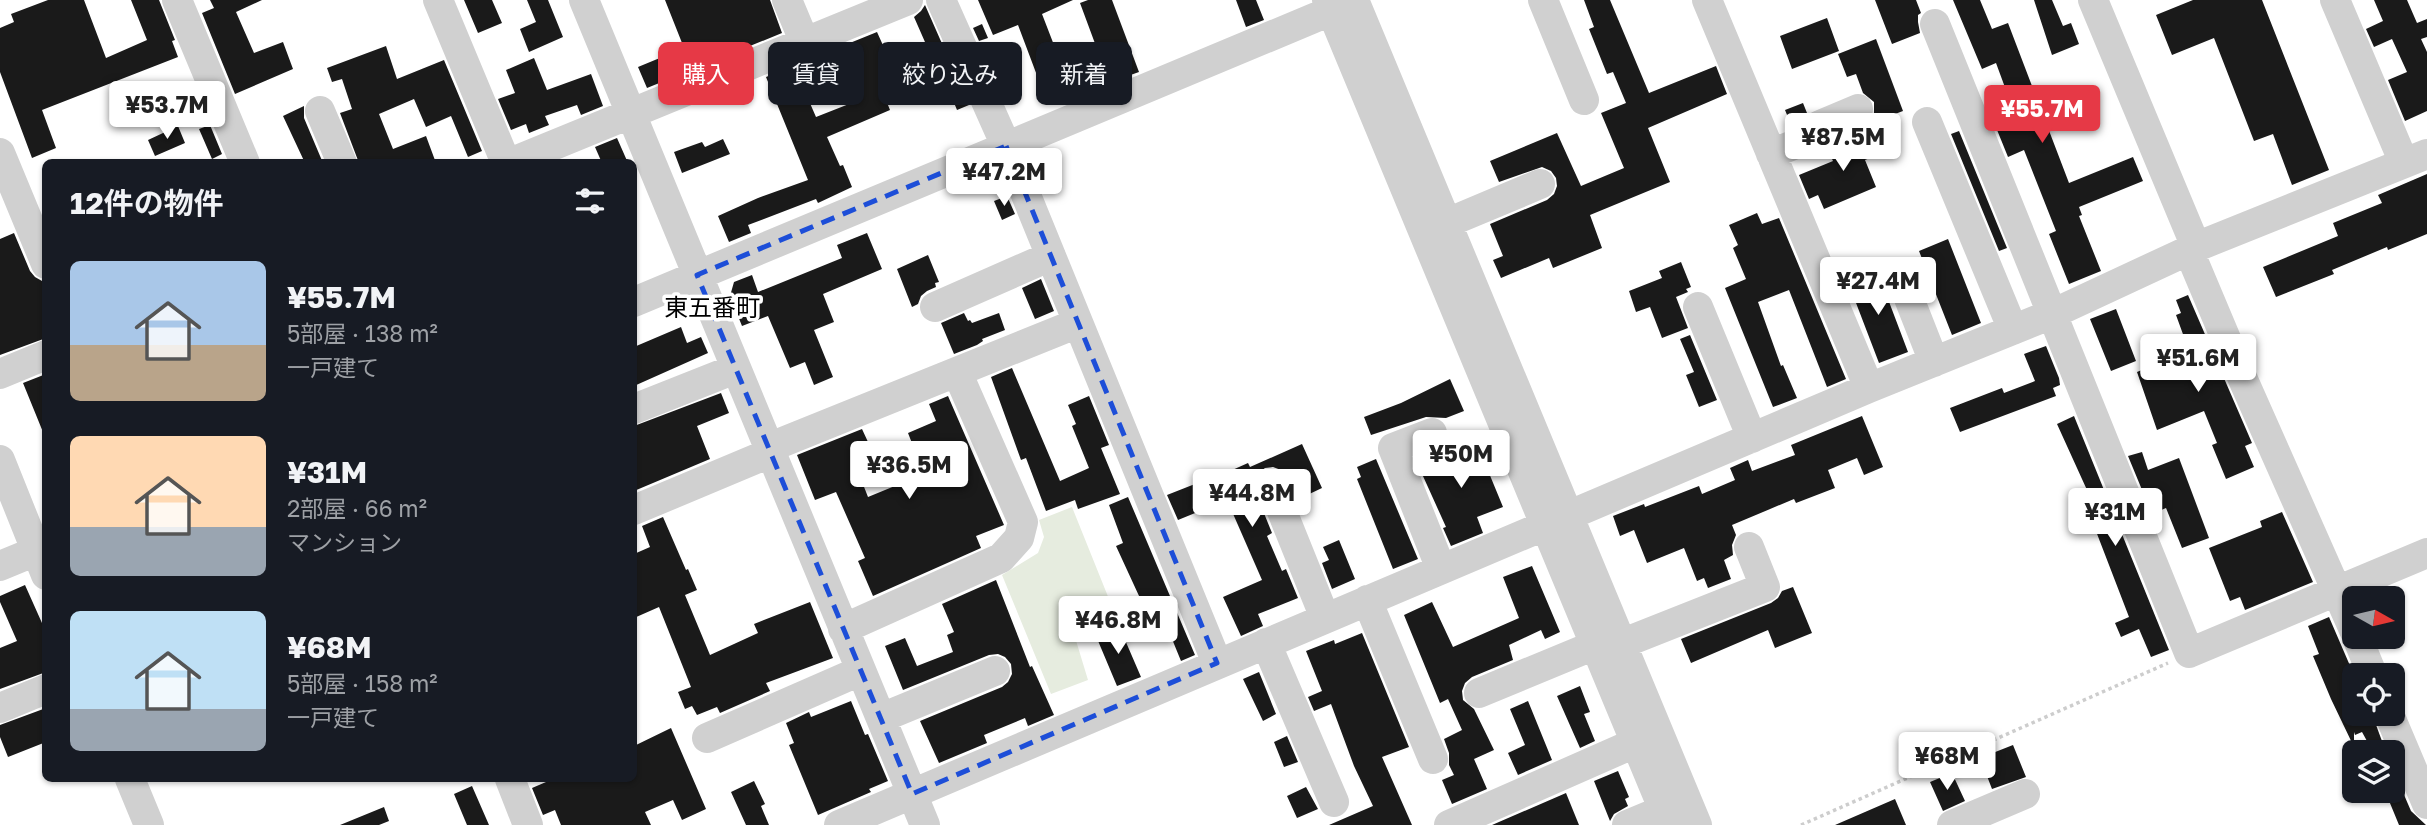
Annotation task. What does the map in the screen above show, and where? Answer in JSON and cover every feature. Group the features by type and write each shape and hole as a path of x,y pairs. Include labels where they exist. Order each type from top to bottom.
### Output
{"street":[{"path":"177,0 243,159"},
{"path":"438,0 506,159"},
{"path":"584,0 633,113 735,369 925,825"},
{"path":"788,0 805,42"},
{"path":"807,42 908,0"},
{"path":"941,0 1006,146 1217,663"},
{"path":"1543,0 1584,100"},
{"path":"1707,0 1869,388"},
{"path":"2093,0 2245,384 2342,603"},
{"path":"839,825 1869,388 2052,314 2193,249 2415,158 2335,0"},
{"path":"637,301 1345,2"},
{"path":"1345,2 1447,223 1557,520"},
{"path":"1345,2 1608,644 1697,825"},
{"path":"1935,24 2189,653 2427,553"},
{"path":"518,159 768,58"},
{"path":"1771,154 1823,132 1820,125 1858,109"},
{"path":"320,111 340,159"},
{"path":"1927,122 2013,330"},
{"path":"0,153 42,254"},
{"path":"1447,223 1540,184"},
{"path":"935,307 1051,256"},
{"path":"1901,278 1934,362"},
{"path":"1698,307 1752,438"},
{"path":"637,509 1078,323"},
{"path":"0,374 42,357"},
{"path":"637,408 735,369"},
{"path":"843,629 1001,558 1019,538 1023,522 957,372"},
{"path":"1432,433 1393,448 1441,569"},
{"path":"0,460 42,558 0,566"},
{"path":"1271,484 1325,618"},
{"path":"1479,693 1765,586 1749,547"},
{"path":"1367,600 1433,759"},
{"path":"1266,643 1334,802"},
{"path":"1608,644 1635,743 1666,817 1627,825"},
{"path":"707,738 860,671"},
{"path":"881,718 995,671"},
{"path":"0,708 42,691"},
{"path":"2394,726 2427,803"},
{"path":"1449,825 1635,743"},
{"path":"131,782 149,825"},
{"path":"516,782 528,825"},
{"path":"1952,825 2025,794"}],"path":[{"path":"1801,825 2189,653"}],"highlighted area":[{"path":"1006,146 1217,663 912,794 697,275"}],"shaded area":[{"path":"1072,507 1111,604 1071,624 1088,680 1051,694 1002,575 1038,553 1044,537 1039,520"}],"building":[{"path":"48,0 84,0 106,58 147,40 131,0 159,0 175,40 172,41 178,57 42,110 56,148 32,158 0,72 0,28 14,22 11,14"},
{"path":"210,0 262,0 236,12 254,53 283,42 293,69 235,94 202,13 214,8"},
{"path":"464,0 492,0 502,23 478,33"},
{"path":"527,0 548,0 563,37 529,52 520,29 536,22"},
{"path":"665,0 770,0 782,33 754,44 754,42 682,42"},
{"path":"978,0 1073,0 1042,14 1053,42 1036,42 1036,73 1018,25 993,35"},
{"path":"1088,0 1112,0 1128,42 1094,42 1080,3"},
{"path":"1236,0 1256,0 1264,20 1246,27"},
{"path":"1584,0 1610,0 1649,93 1716,66 1727,94 1648,128 1670,182 1590,215 1602,248 1553,268 1549,258 1501,278 1493,260 1503,256 1490,224 1547,200 1554,194 1557,186 1551,171 1542,167 1499,182 1490,161 1557,133 1581,186 1624,168 1601,113 1626,103 1613,72 1607,74 1589,29 1594,27"},
{"path":"1875,0 1916,0 1921,13 1918,15 1920,33 1892,44"},
{"path":"1953,0 1980,0 1992,29 2008,23 2069,183 2133,157 2143,181 2079,207 2082,215 2079,216 2101,271 2069,284 2049,234 2056,231 2024,150 2008,157 1991,115 2008,108 2006,102 2010,101 1996,63 1982,69"},
{"path":"2034,0 2052,0 2063,26 2071,23 2079,44 2052,55"},
{"path":"2193,0 2262,0 2329,170 2292,185 2273,134 2254,141 2214,38 2172,55 2156,15"},
{"path":"2374,0 2407,0 2417,23 2427,19 2427,37 2421,39 2427,52 2427,111 2405,121 2388,80 2407,72 2392,39 2374,47 2366,29 2383,21"},
{"path":"925,5 941,42 925,42 914,17"},
{"path":"1827,18 1839,51 1792,69 1780,36"},
{"path":"982,24 988,38 979,41 973,28"},
{"path":"877,32 882,42 878,42 878,105 888,105 890,110 827,137 852,187 818,203 816,199 748,225 751,233 729,242 718,216 808,180 777,105 811,105 816,117 846,105 864,105 864,42 852,42"},
{"path":"1876,39 1903,111 1874,122 1874,102 1863,93 1856,74 1847,77 1838,54"},
{"path":"386,46 397,79 444,60 482,151 468,157 451,116 426,127 414,99 379,114 393,149 426,136 435,159 357,159 340,113 352,109 342,79 332,82 327,68"},
{"path":"1132,53 1139,72 1132,74"},
{"path":"534,58 547,90 591,74 603,106 581,115 577,105 545,116 549,125 529,133 526,124 511,130 498,99 515,93 506,70"},
{"path":"658,59 658,84 647,88 638,67"},
{"path":"1803,103 1807,113 1803,122 1792,127 1785,110"},
{"path":"955,105 969,105 957,110"},
{"path":"304,106 304,118 321,159 303,159 283,116"},
{"path":"210,125 222,154 212,159 199,129"},
{"path":"178,126 185,143 155,156 148,140"},
{"path":"1959,131 2007,248 1999,251 1951,134"},
{"path":"1871,132 1880,154 1865,160 1876,187 1824,209 1818,195 1809,199 1799,175 1833,161 1828,150"},
{"path":"617,138 626,159 600,159 595,147"},
{"path":"723,139 730,154 682,173 674,152 702,142 705,147"},
{"path":"2427,174 2427,234 2388,250 2387,247 2332,270 2334,274 2276,297 2263,267 2338,236 2333,223 2382,203 2378,195"},
{"path":"1007,196 1015,214 1002,220 994,201"},
{"path":"1757,213 1762,224 1779,218 1846,379 1827,387 1789,290 1758,302 1781,366 1783,365 1797,398 1773,407 1725,288 1746,279 1733,248 1738,245 1729,225"},
{"path":"14,233 30,271 42,281 42,339 0,355 0,239"},
{"path":"867,233 882,269 823,294 834,322 814,330 833,377 814,385 805,362 790,368 768,316 742,326 730,296 734,282 752,275 758,292 842,258 837,245"},
{"path":"1948,239 1981,323 1952,335 1919,251"},
{"path":"928,255 939,282 912,307 897,269"},
{"path":"1681,262 1691,287 1686,289 1688,292 1676,297 1688,328 1662,338 1650,307 1636,312 1629,291 1662,278 1659,271"},
{"path":"1877,270 1908,352 1879,363 1848,282"},
{"path":"1041,279 1054,311 1035,319 1022,288"},
{"path":"2188,295 2252,443 2245,446 2254,467 2226,479 2212,445 2217,443 2204,411 2157,430 2137,372 2185,352 2188,348 2176,315 2181,313 2176,300"},
{"path":"2116,309 2136,361 2111,371 2090,319"},
{"path":"964,313 972,323 999,313 1005,330 954,354 941,323"},
{"path":"681,327 687,343 701,337 708,353 637,385 637,346"},
{"path":"1690,335 1717,400 1699,407 1686,375 1694,372 1680,339"},
{"path":"2046,346 2059,378 2060,385 2053,388 2056,396 1960,432 1950,408 2002,388 2004,393 2035,381 2024,354"},
{"path":"1012,368 1060,481 1089,468 1072,426 1076,424 1068,405 1089,396 1109,445 1101,448 1120,494 1078,509 1075,500 1046,511 1026,458 1021,460 991,377"},
{"path":"42,376 42,430 23,383"},
{"path":"1450,379 1464,411 1446,418 1426,417 1371,435 1364,417 1401,403"},
{"path":"721,393 729,413 697,426 710,459 637,490 637,425"},
{"path":"948,396 1004,525 976,536 981,548 873,596 858,561 865,558 836,492 815,500 797,455 862,429 874,455 871,456 873,461 857,469 868,497 924,474 908,433 936,421 929,404"},
{"path":"1862,416 1883,467 1864,475 1857,458 1828,470 1835,488 1796,503 1794,499 1732,525 1736,535 1732,545 1733,555 1724,560 1731,579 1708,588 1704,578 1697,581 1684,548 1647,563 1634,530 1620,536 1613,516 1699,486 1702,494 1735,480 1730,468 1748,460 1752,471 1795,455 1791,445"},
{"path":"2074,416 2169,650 2151,657 2139,629 2121,637 2115,623 2129,617 2094,526 2102,523 2057,424"},
{"path":"1475,439 1503,507 1477,517 1483,533 1451,546 1443,528 1446,527 1418,465"},
{"path":"1302,444 1322,488 1303,497 1302,493 1295,496 1287,477 1281,470 1273,467 1258,473 1254,482 1272,533 1267,536 1282,571 1286,569 1298,598 1258,614 1263,626 1241,636 1223,597 1262,580 1227,500 1178,520 1167,495 1200,482 1201,484 1248,463 1250,467"},
{"path":"2142,452 2148,470 2179,458 2209,538 2182,548 2166,508 2152,514 2128,456"},
{"path":"1376,459 1418,559 1393,569 1357,479 1361,477 1357,467"},
{"path":"1128,497 1195,655 1181,661 1163,617 1151,622 1116,546 1123,543 1109,505"},
{"path":"2282,512 2313,582 2245,610 2240,597 2230,601 2209,548 2262,527 2260,521"},
{"path":"663,517 697,590 685,595 710,655 758,633 754,624 810,602 833,658 766,683 770,691 720,713 717,707 697,715 692,706 685,709 678,692 691,687 659,607 637,617 637,553 650,547 642,526"},
{"path":"1339,540 1355,579 1332,589 1322,563 1329,560 1323,547"},
{"path":"1532,566 1560,632 1545,639 1541,630 1509,645 1513,660 1472,677 1465,683 1463,700 1474,709 1494,750 1474,759 1487,789 1452,804 1442,780 1454,775 1449,765 1449,753 1444,739 1462,730 1448,699 1440,703 1404,615 1432,602 1453,647 1519,618 1503,577"},
{"path":"996,580 1030,667 1032,666 1054,715 1028,726 1025,718 984,735 987,743 939,763 920,721 1002,687 1012,674 1011,664 998,654 989,655 903,690 885,646 905,638 917,666 953,652 947,635 954,632 942,604"},
{"path":"25,585 42,623 42,673 0,689 0,648 17,641 0,602 0,596"},
{"path":"1793,587 1812,633 1775,648 1768,630 1691,663 1681,639 1771,603 1782,591"},
{"path":"2329,617 2349,663 2342,663 2342,722 2313,656 2319,654 2308,626"},
{"path":"1119,626 1141,677 1117,686 1096,636"},
{"path":"1362,633 1409,747 1382,757 1412,825 1329,825 1373,806 1354,766 1331,704 1314,711 1308,697 1322,691 1306,651 1334,640 1335,644"},
{"path":"1259,672 1276,714 1263,721 1243,679"},
{"path":"1580,686 1590,712 1584,714 1595,741 1580,748 1557,696"},
{"path":"851,701 888,781 869,789 871,792 818,815 789,745 794,743 786,723 809,712 811,717"},
{"path":"1528,701 1552,760 1518,775 1508,753 1525,745 1510,709"},
{"path":"42,709 42,744 8,757 0,737 0,725"},
{"path":"2344,726 2376,726 2382,740 2366,740 2362,732 2355,735 2354,732 2354,740 2351,740"},
{"path":"671,728 706,809 682,820 673,800 645,812 651,825 561,825 555,810 543,815 532,788 546,782 637,782 637,745"},
{"path":"1287,736 1298,762 1284,767 1274,742"},
{"path":"2013,745 2026,777 1992,789 1980,758"},
{"path":"1618,771 1629,797 1625,799 1628,806 1614,814 1610,821 1594,781"},
{"path":"1952,773 1965,801 1943,811 1930,782"},
{"path":"754,781 765,804 761,806 769,825 746,825 731,792"},
{"path":"472,786 489,825 467,825 454,794"},
{"path":"1306,787 1318,809 1297,818 1287,796"},
{"path":"1566,793 1579,825 1492,825"},
{"path":"2405,797 2411,811 2426,825 2399,825 2390,803 2405,803"},
{"path":"1895,799 1906,825 1835,825"},
{"path":"384,807 389,821 379,825 340,825"}],"district":[{"name":"東五番町","path":"712,308"}]}
